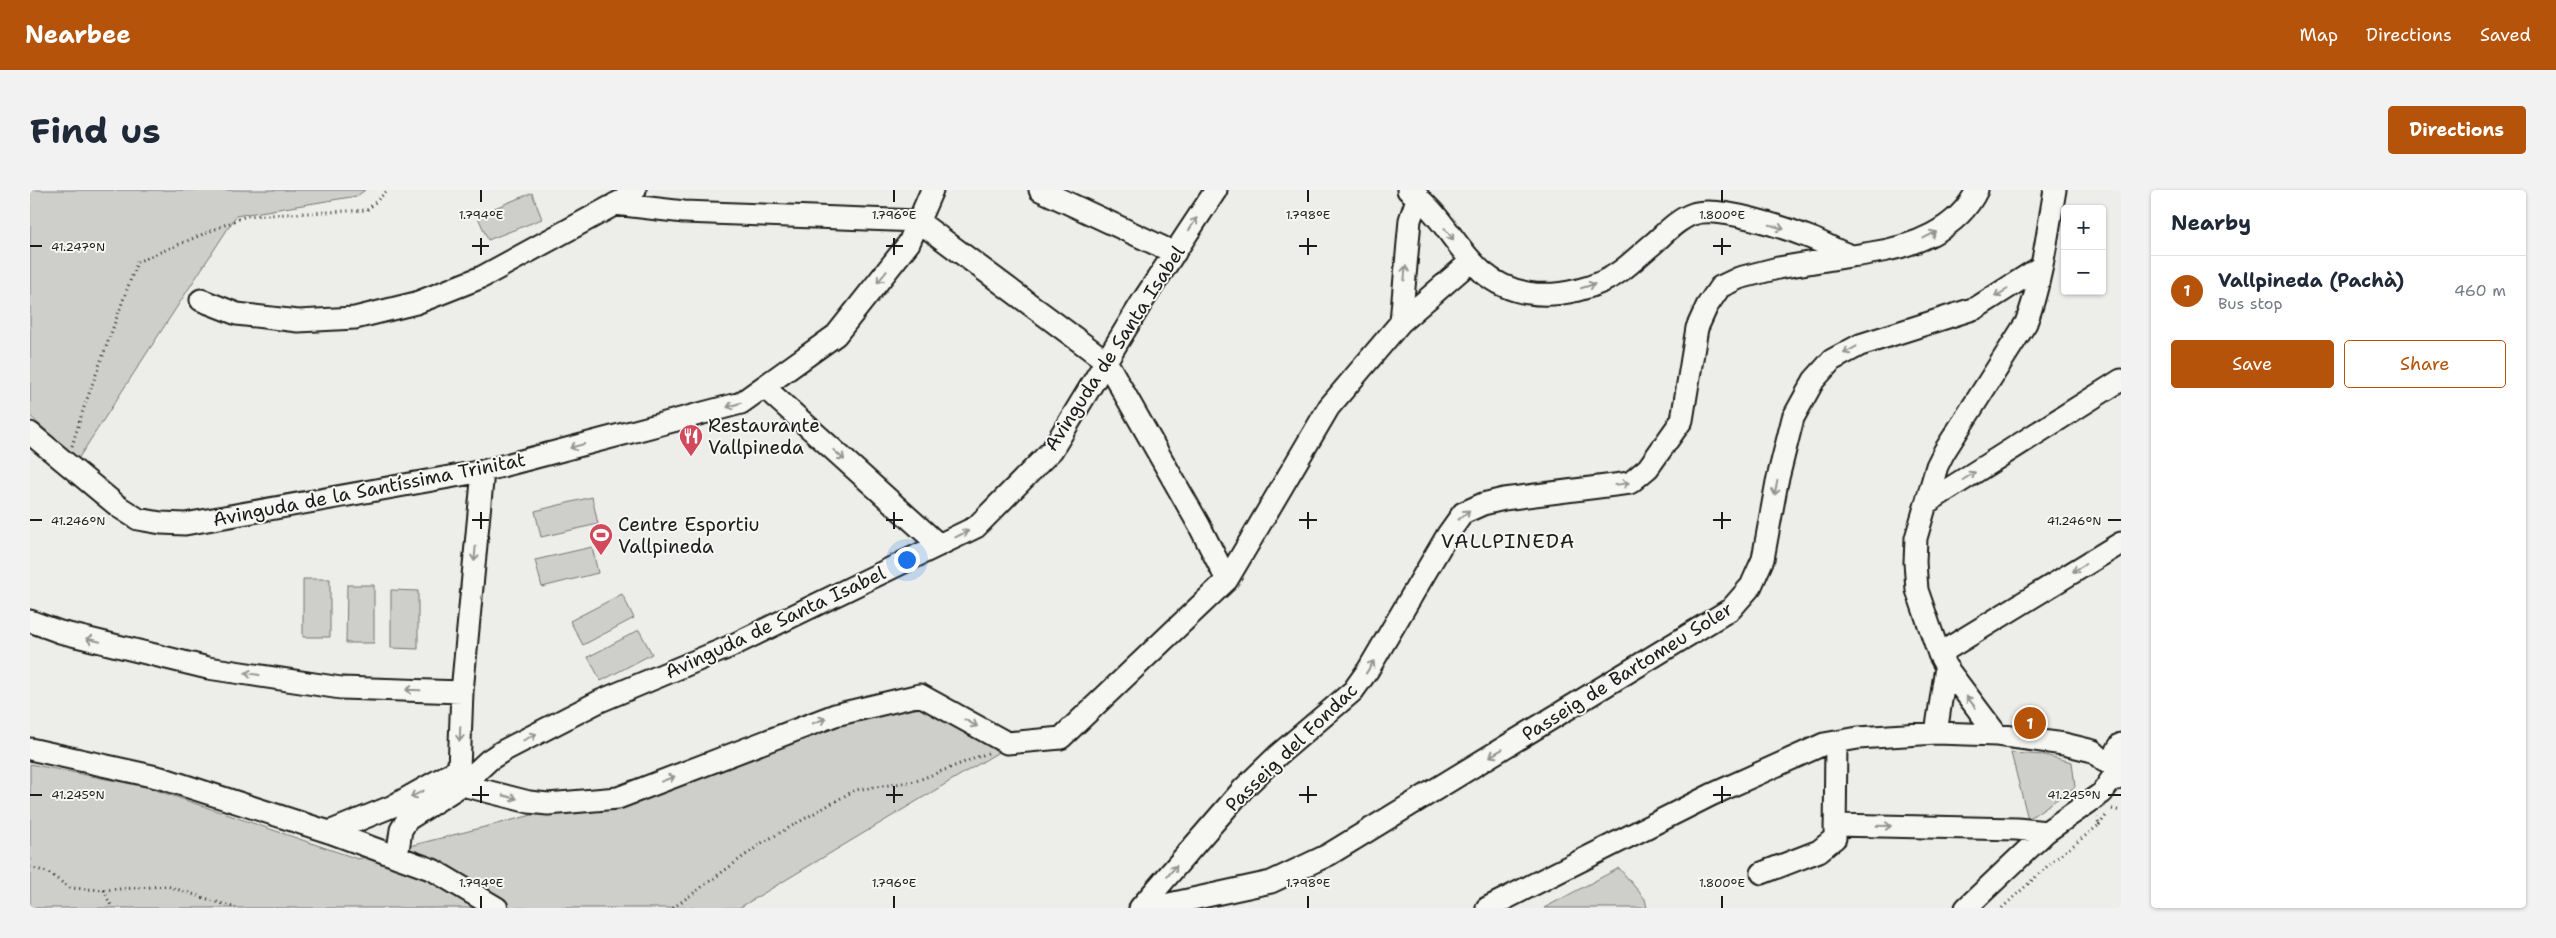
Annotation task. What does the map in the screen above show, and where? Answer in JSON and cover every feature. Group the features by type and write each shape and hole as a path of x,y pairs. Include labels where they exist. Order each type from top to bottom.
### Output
{"street":[{"path":"201,300 237,314 298,321 354,318 416,303 482,276 615,204 635,190"},
{"name":"Avinguda de la Santíssima Trinitat","path":"30,433 118,507 138,519 161,524 185,524 250,514 483,471 741,403 836,335 909,243 932,190"},
{"path":"1040,190 1175,253"},
{"name":"Avinguda de Santa Isabel","path":"397,857 401,830 407,820 461,777 489,760 600,701 728,647 976,527 1052,450 1106,361 1216,190"},
{"name":"Passeig del Fondac","path":"1140,908 1243,789 1278,754 1353,691 1368,670 1448,534 1463,513 1483,504 1504,499 1630,483 1648,468 1682,420 1698,328 1707,306 1720,287 1739,278 1778,268 1908,246 1934,234 1956,218 1977,190"},
{"path":"1997,735 1942,661 1917,590 1915,571 1916,538 1937,466 1944,452 2026,323 2042,266 2056,190"},
{"path":"1417,192 1470,262 1488,278 1517,291 1530,294 1576,290 1600,282 1622,271 1672,227 1692,214 1704,212 1744,218 1777,226 1811,238 1851,256"},
{"path":"1401,322 1410,220 1417,192"},
{"path":"615,204 684,212 918,221 1106,361 1199,525 1227,580"},
{"path":"329,832 461,777 528,802 548,804 618,798 835,714 920,695 1007,743 1061,738 1227,580 1329,407 1401,322 1470,262"},
{"name":"Passeig de Bartomeu Soler","path":"1152,908 1271,882 1328,854 1731,609 1751,586 1763,559 1777,482 1793,418 1820,373 1832,360 1860,344 1976,308 2042,266"},
{"path":"1928,502 2121,380"},
{"path":"764,387 939,545"},
{"path":"461,777 462,692 483,471"},
{"path":"1942,661 2121,543"},
{"path":"30,621 60,632 208,668 341,688 462,692"},
{"path":"1936,733 1942,661"},
{"path":"1486,908 1711,795 1824,744 1936,733 1997,735 2064,744 2093,751 2108,746 2113,775 2046,832 1966,908"},
{"path":"1762,873 1818,851 1833,842 1836,825 1836,742"},
{"path":"30,750 161,778 329,832 433,870 497,908"},
{"path":"1836,825 2017,829 2046,832"}],"path":[{"path":"673,908 762,843 855,790 916,780 989,752"},
{"path":"2099,825 2113,775"},
{"path":"2002,908 2054,861 2099,825 2111,809 2121,811"},
{"path":"30,867 47,872 70,888 104,890 167,886 236,908"},
{"path":"104,890 112,908"}],"shaded area":[{"path":"30,190 365,190 357,196 236,216 78,459 30,416"},
{"path":"532,193 542,219 488,240 477,215"},
{"path":"592,497 598,524 541,537 535,511"},
{"path":"592,547 598,573 542,587 535,560"},
{"path":"303,579 330,579 330,637 303,637"},
{"path":"347,585 374,585 374,643 346,643"},
{"path":"391,590 418,591 418,649 391,648"},
{"path":"622,594 634,618 583,645 570,621"},
{"path":"639,630 652,654 601,681 588,657"},
{"path":"922,708 1002,750 739,908 30,908 30,764 147,787 358,859 544,812 641,801 838,721"},
{"path":"2011,753 2044,755 2072,762 2075,787 2028,819"},
{"path":"1619,868 1645,899 1647,908 1544,908"}],"place":[{"name":"Restaurante Vallpineda","path":"691,457"},
{"name":"Centre Esportiu Vallpineda","path":"601,556"},
{"name":"Vallpineda (Pachà)","path":"2030,723"}],"district":[{"name":"VALLPINEDA","path":"1508,541"}]}
